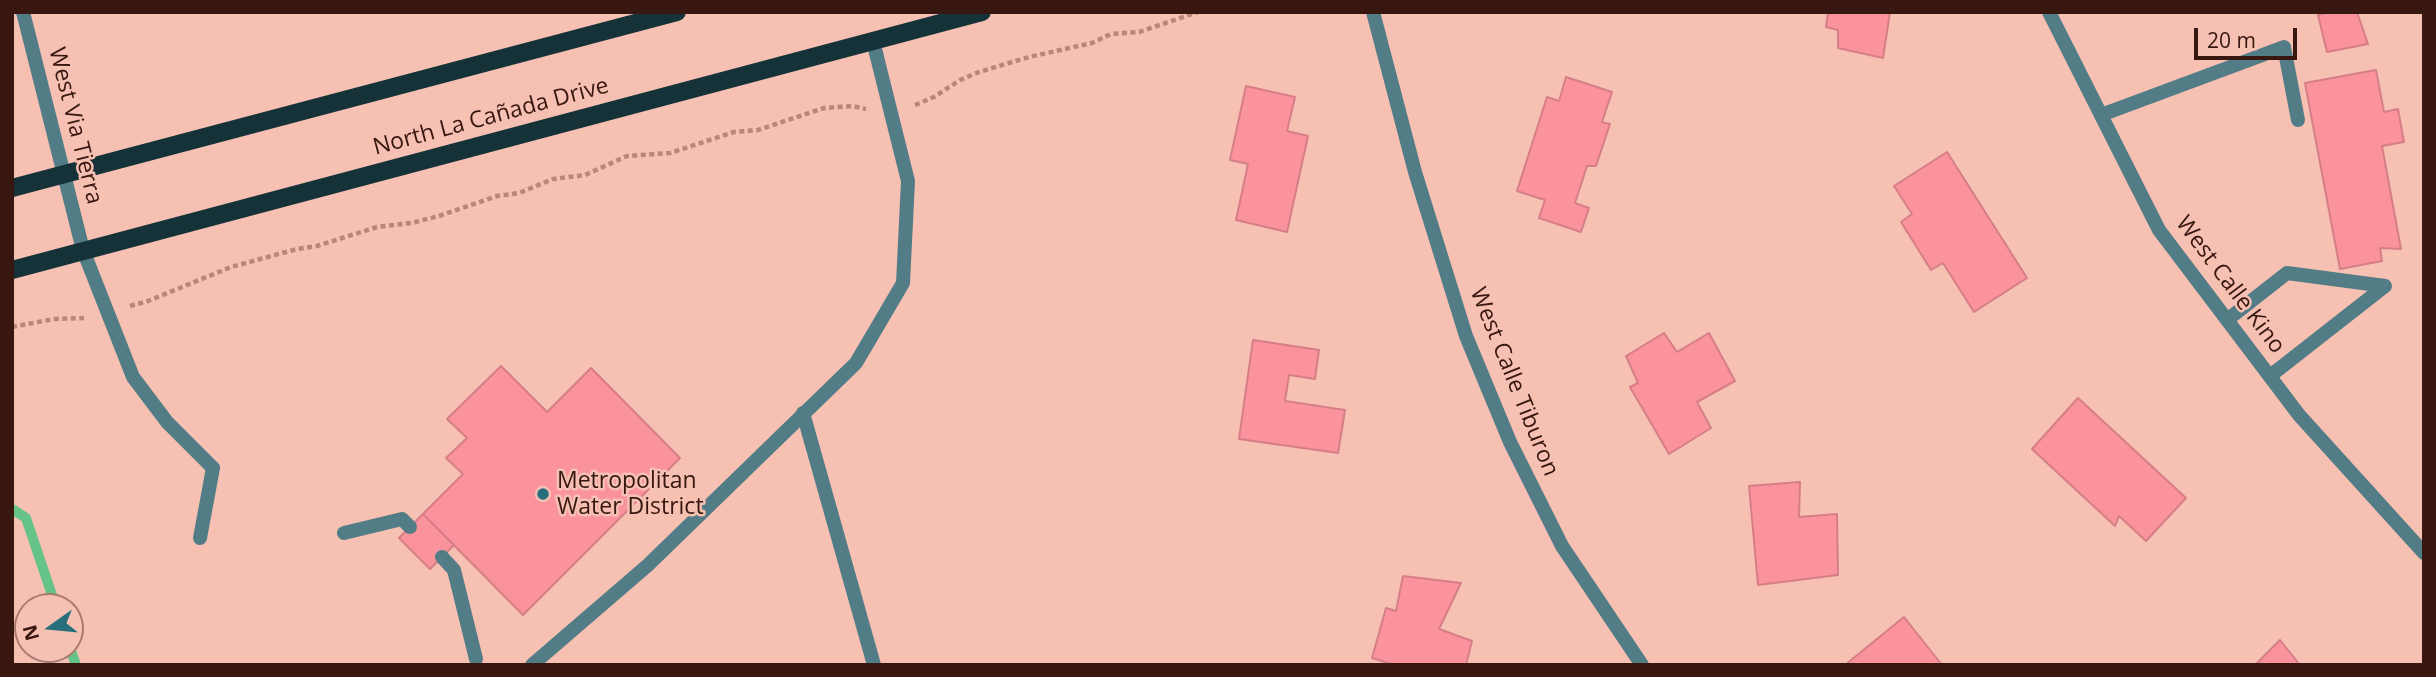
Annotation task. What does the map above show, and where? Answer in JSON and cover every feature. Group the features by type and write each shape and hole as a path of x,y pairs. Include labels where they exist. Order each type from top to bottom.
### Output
{"main road":[{"path":"12,188 677,12"},
{"name":"North La Cañada Drive","path":"12,270 982,12"}],"street":[{"name":"West Via Tierra","path":"23,12 83,250 133,377 167,422 213,467 200,538"},
{"name":"West Calle Tiburon","path":"1373,12 1415,172 1466,336 1510,442 1562,546 1642,665"},
{"name":"West Calle Kino","path":"2049,12 2159,230 2299,415 2424,553"},
{"path":"534,664 648,565 856,363 904,283 908,181 873,41"},
{"path":"2101,115 2284,47 2298,120"},
{"path":"2227,320 2287,272 2385,286 2270,376"},
{"path":"803,414 874,665"},
{"path":"344,533 402,519 410,527"},
{"path":"442,557 454,570 476,659"}],"path":[{"path":"12,327 54,319 83,318 148,301 231,267 317,246 377,227 439,216 497,196 519,193 553,179 585,175 627,156 670,153 734,132 758,130 824,108 852,106 891,113 934,97 960,80 979,72 1029,57 1092,43 1111,34 1139,32 1198,12"}],"building":[{"path":"1828,12 1890,12 1883,58 1838,48 1838,30 1826,27"},
{"path":"2329,12 2357,12 2368,44 2327,52 2318,15"},
{"path":"2376,70 2384,112 2398,109 2404,142 2382,146 2401,249 2380,248 2382,261 2340,269 2305,83"},
{"path":"1566,77 1612,92 1602,122 1610,124 1596,166 1587,166 1575,203 1589,208 1581,232 1539,218 1545,200 1517,191 1547,97 1559,101"},
{"path":"1246,86 1295,97 1287,131 1308,136 1287,232 1236,220 1248,164 1230,160"},
{"path":"1947,152 2027,278 1974,312 1943,263 1931,270 1901,222 1912,214 1894,186"},
{"path":"1664,333 1677,352 1709,333 1735,381 1697,402 1711,428 1669,454 1630,387 1638,383 1626,356"},
{"path":"1253,340 1319,350 1315,379 1289,375 1285,401 1345,410 1338,453 1239,439"},
{"name":"Metropolitan Water District","path":"501,366 547,412 591,368 680,458 523,615 423,514 463,474 446,458 467,438 447,419"},
{"path":"2078,398 2186,498 2146,541 2119,516 2115,526 2032,449"},
{"path":"1800,482 1799,517 1837,514 1838,575 1758,585 1749,486"},
{"path":"423,514 454,545 430,569 399,538"},
{"path":"1403,576 1461,583 1439,629 1472,641 1466,665 1395,665 1372,658 1386,608 1396,611"},
{"path":"1904,617 1942,665 1845,665"},
{"path":"2280,640 2300,665 2255,665"}],"waterway":[{"path":"12,509 26,518 51,593"}],"place":[{"name":"Metropolitan Water District","path":"543,494"}]}
